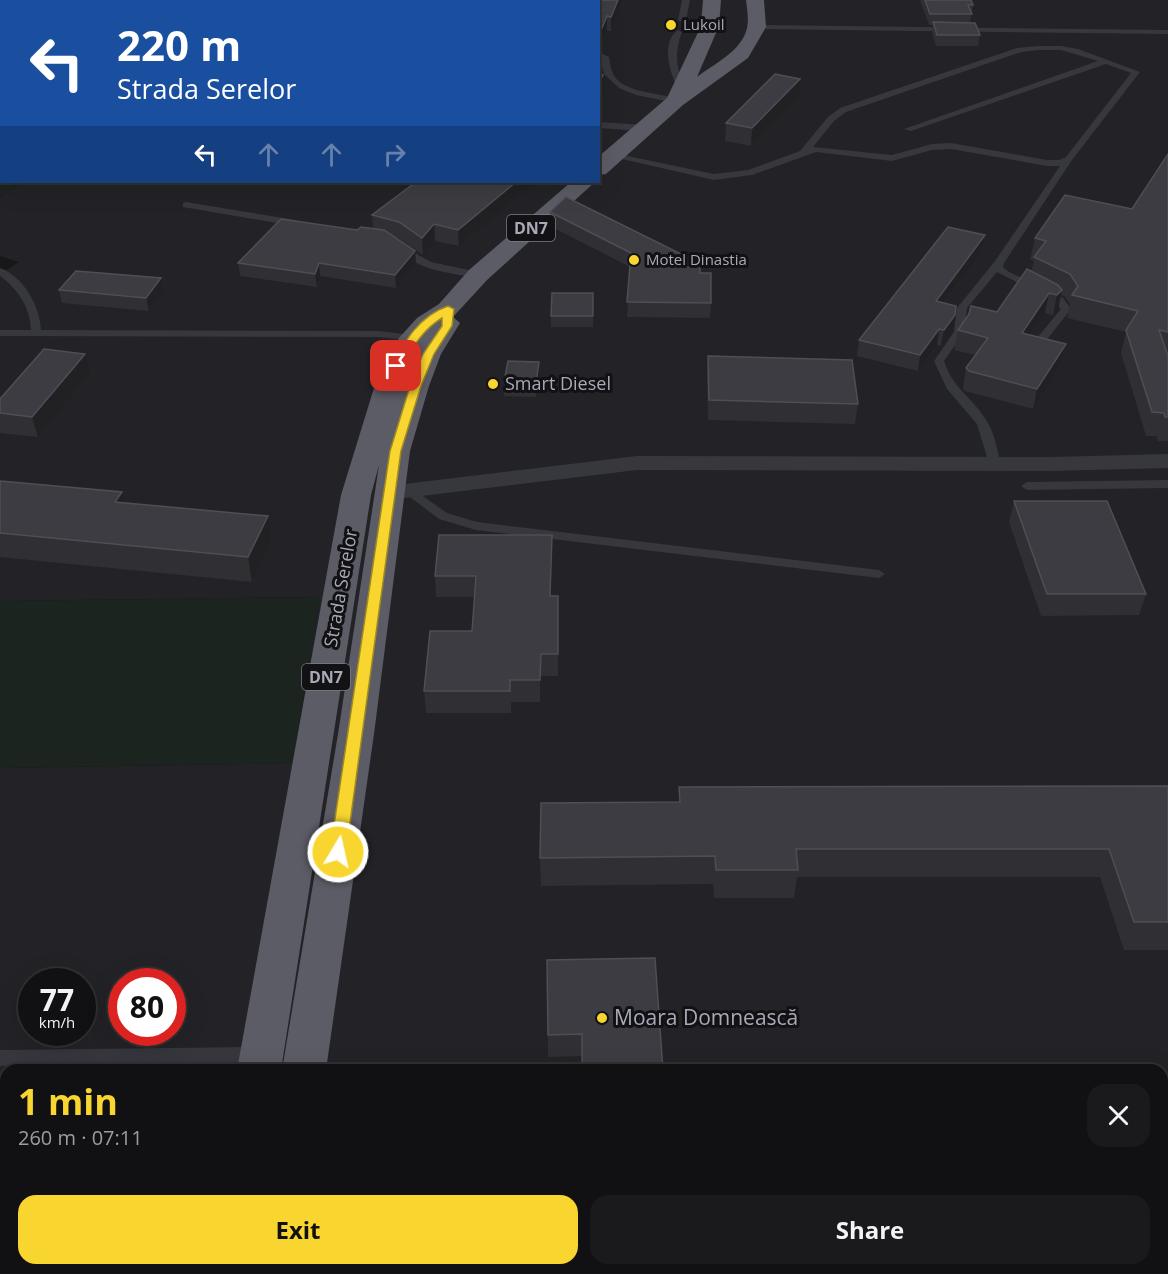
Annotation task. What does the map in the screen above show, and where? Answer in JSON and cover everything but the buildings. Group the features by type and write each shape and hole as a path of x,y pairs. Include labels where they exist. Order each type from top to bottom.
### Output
{"highway":[{"path":"679,94 710,26 712,0"},
{"path":"679,94 741,54 757,27 755,0"},
{"path":"606,163 646,128 725,44"},
{"name":"Strada Serelor","path":"261,1062 357,495 388,388 412,338 426,323 448,309 478,275 583,183"},
{"name":"Strada Serelor","path":"305,1064 356,734 399,492 405,414 428,354 447,326 448,309"}],"street":[{"path":"399,492 637,463 995,464 1168,461"}],"lane":[{"path":"682,20 686,0"},
{"path":"757,27 1168,32"},
{"path":"600,55 606,59 608,74 622,86 640,93 679,94 671,60 678,32"},
{"path":"804,152 831,119 843,110 1020,50 1060,48 1136,72 1069,159 999,264 968,299 962,308 958,332 939,361 947,385 980,419 989,438 995,464"},
{"path":"908,129 1107,61"},
{"path":"600,125 646,128"},
{"path":"606,163 730,177 771,166 804,152 829,149 892,158 941,146 1047,163 1060,163 1069,159"},
{"path":"186,205 309,225"},
{"path":"396,242 406,254 426,263 478,275"},
{"path":"999,264 998,268 1005,274 1059,300 1066,309 1041,340"},
{"path":"0,271 15,281 28,301 36,319 36,333"},
{"path":"0,333 378,334 412,338"},
{"path":"1027,486 1168,484"},
{"path":"399,492 443,516 476,526 879,574"},
{"path":"0,1058 261,1062"}],"shaded area":[{"path":"600,0 1168,0 1168,1064 0,1064 0,768 293,763 320,597 0,601 0,274 19,262 0,256 0,197 19,183 600,183"},
{"path":"0,183 19,183 0,197"},
{"path":"320,597 293,763 0,768 0,601"}],"place":[{"name":"Lukoil","path":"671,25"},
{"name":"Motel Dinastia","path":"634,260"},
{"name":"Smart Diesel","path":"493,384"},
{"name":"Moara Domnească","path":"602,1018"}],"route":[{"path":"338,852 388,493 396,451 405,414 428,354 447,326 448,309 426,323 412,338 396,366"}]}
